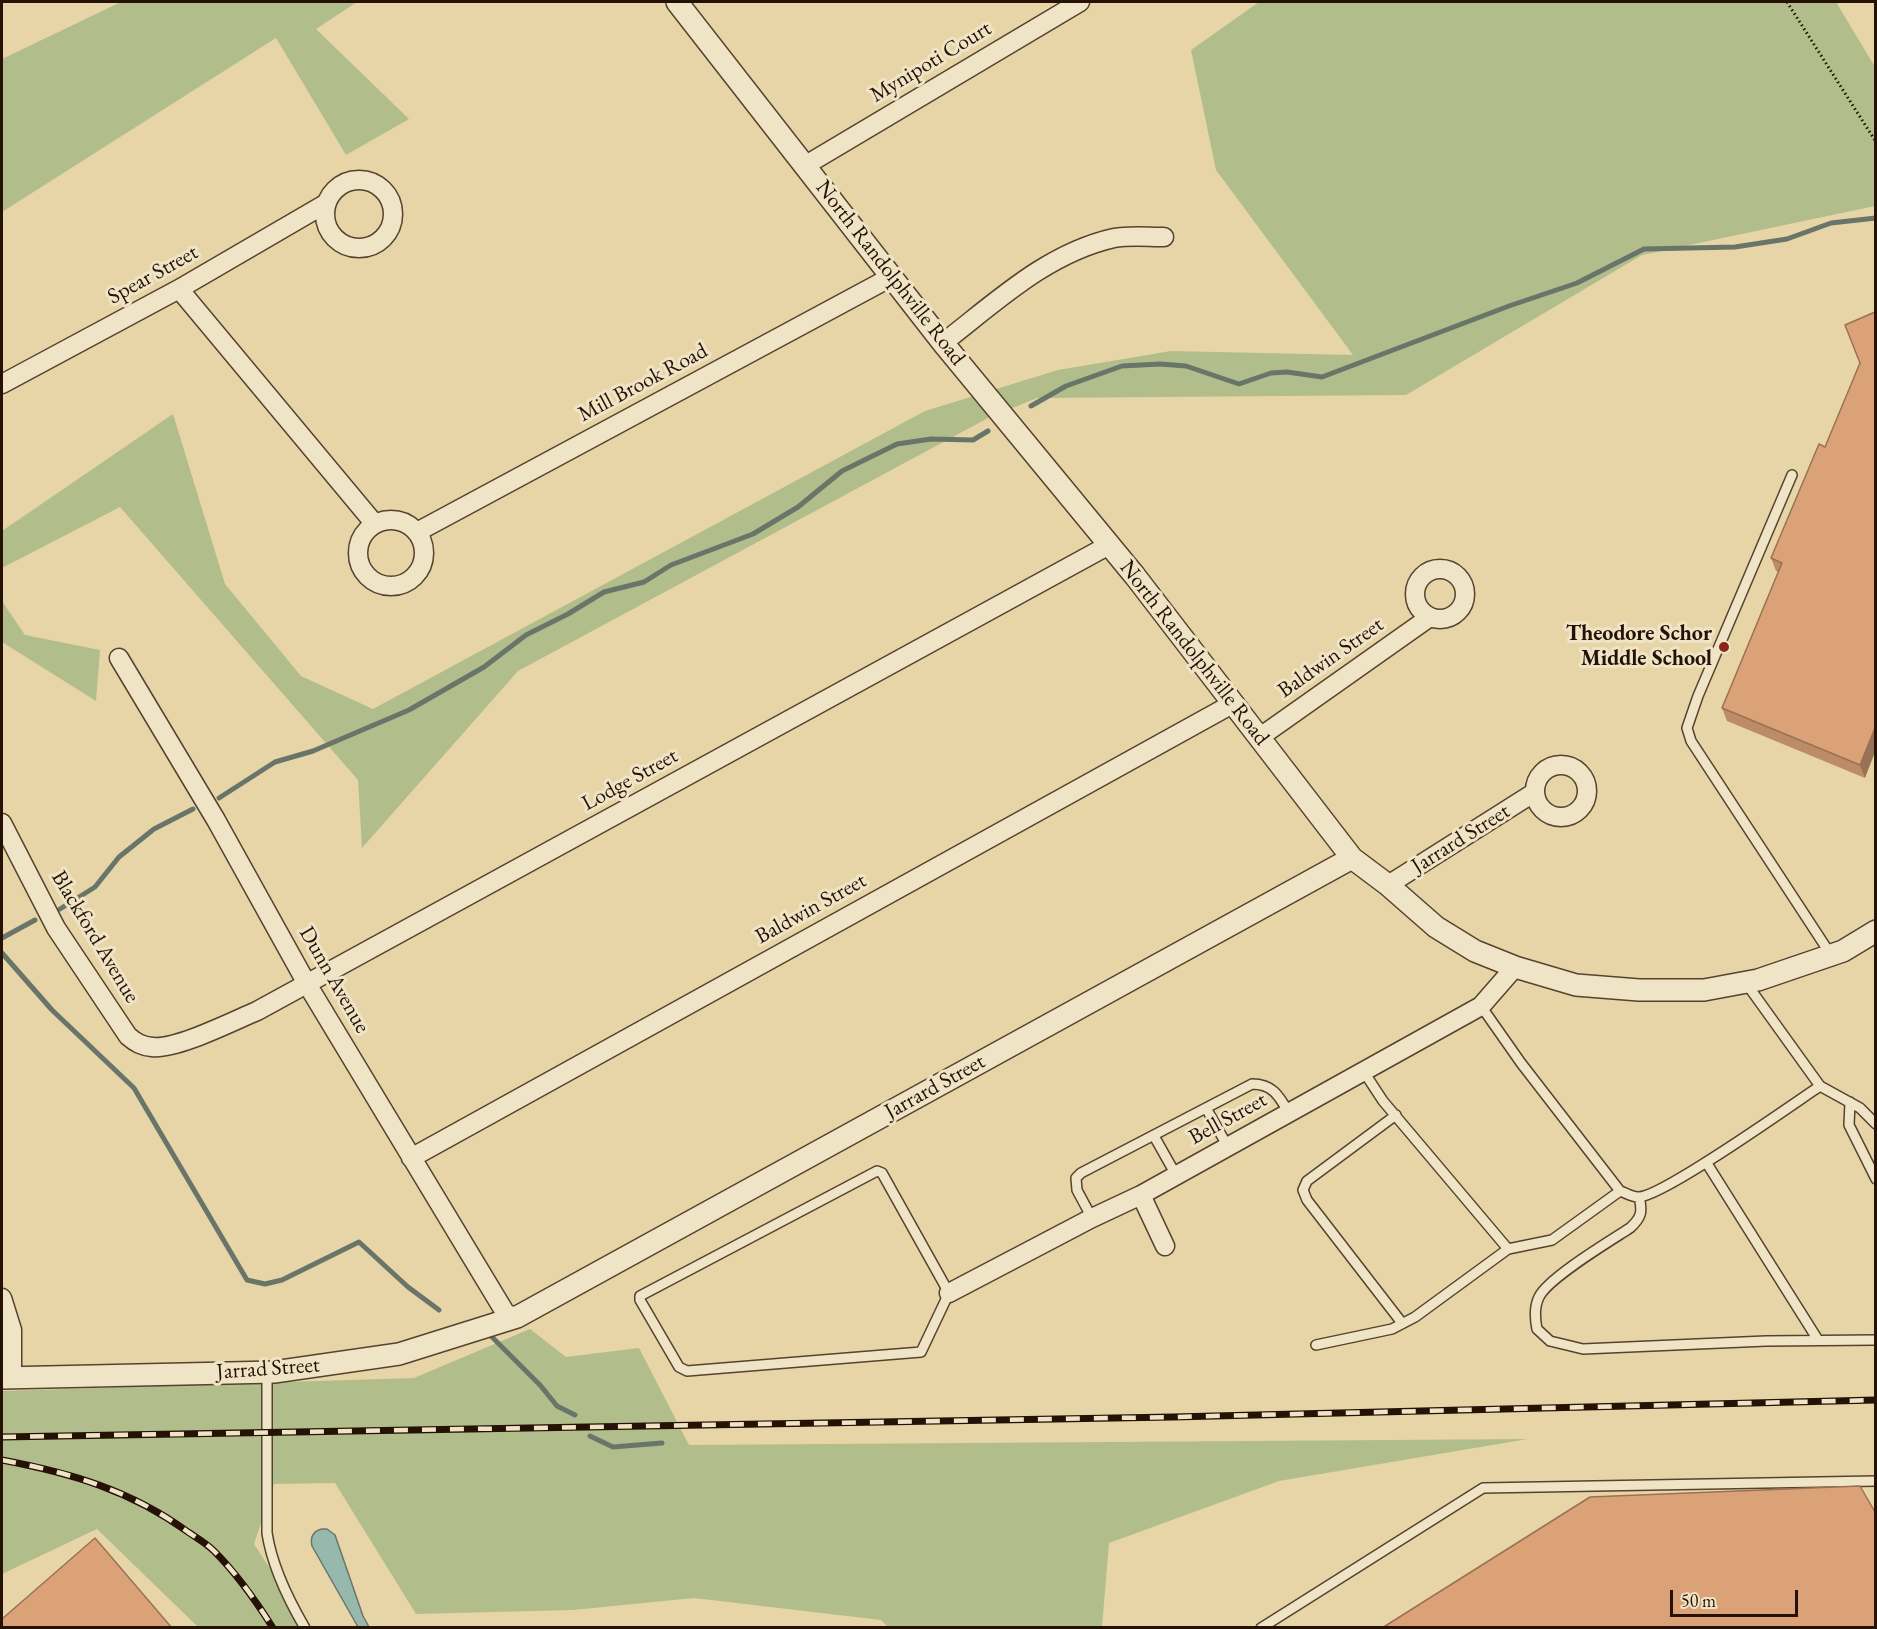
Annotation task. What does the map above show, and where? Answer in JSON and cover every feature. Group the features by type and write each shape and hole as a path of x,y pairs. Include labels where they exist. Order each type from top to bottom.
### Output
{"street":[{"name":"North Randolphville Road","path":"677,2 943,343 1109,545 1234,703 1352,858 1388,885 1436,927 1475,951 1515,967 1576,985 1704,990 1758,980 1843,951 1875,931"},
{"name":"Mynipoti Court","path":"806,165 1080,2"},
{"name":"Spear Street","path":"2,384 179,289 326,204"},
{"path":"943,343 1027,278 1064,255 1115,238 1164,237"},
{"name":"Mill Brook Road","path":"417,532 893,276"},
{"path":"179,289 374,523"},
{"path":"397,520 408,524 417,532 422,541 423,562 419,571 403,584 392,586 372,581 364,574 359,564 357,552 359,541 374,523 397,520"},
{"name":"Lodge Street","path":"169,1045 257,1011 1109,545"},
{"name":"Baldwin Street","path":"1260,737 1430,617"},
{"name":"Dunn Avenue","path":"119,658 216,820 307,984 411,1158 506,1314 517,1317"},
{"name":"Baldwin Street","path":"411,1158 1234,703"},
{"name":"Jarrard Street","path":"1388,885 1534,792"},
{"name":"Blackford Avenue","path":"2,823 56,928 128,1036 138,1044 155,1048 169,1045"},
{"name":"Jarrard Street","path":"517,1317 1352,858"},
{"name":"Bell Street","path":"949,1293 1141,1195 1481,1006 1515,967"},
{"path":"1141,1195 1165,1246"},
{"path":"2,1298 12,1330 7,1378"},
{"name":"Jarrad Street","path":"7,1378 267,1372 399,1354 517,1317"}],"lane":[{"path":"1792,475 1698,696 1688,728 1690,741 1831,955"},
{"path":"1746,982 1820,1086 1860,1108 1875,1124"},
{"path":"1481,1006 1521,1064 1620,1191 1639,1197 1658,1191 1706,1162 1820,1086"},
{"path":"1364,1072 1383,1101 1508,1249"},
{"path":"1092,1218 1077,1190 1077,1178 1081,1173 1252,1084 1272,1088 1289,1113"},
{"path":"1850,1102 1849,1125 1875,1179"},
{"path":"1206,1108 1227,1147"},
{"path":"1396,1115 1307,1181 1304,1190 1307,1200 1402,1323"},
{"path":"1154,1136 1176,1176"},
{"path":"1706,1162 1818,1340"},
{"path":"877,1171 882,1173 949,1293 921,1352 687,1371 679,1367 640,1300 640,1296 877,1171"},
{"path":"1316,1345 1392,1329 1415,1317 1508,1249 1552,1240 1620,1191"},
{"path":"1639,1197 1642,1209 1639,1219 1630,1228 1553,1280 1539,1296 1535,1312 1537,1329 1550,1341 1583,1349 1875,1340"},
{"path":"267,1372 267,1533 269,1546 291,1603 305,1628"},
{"path":"1261,1628 1483,1488 1875,1481"}],"path":[{"path":"1787,2 1875,141"}],"green space":[{"path":"121,2 357,2 316,29 409,119 346,155 276,38 2,212 2,59"},
{"path":"1259,2 1836,2 1875,67 1875,206 1642,255 1406,395 1037,398 988,418 518,671 362,848 358,780 120,507 2,568 2,531 173,414 225,584 301,676 373,709 925,411 1058,370 1171,351 1353,355 1216,170 1191,50"},
{"path":"2,601 25,635 100,650 96,701 2,642"},
{"path":"530,1329 566,1357 639,1348 689,1445 1528,1439 1279,1481 1109,1543 1102,1627 888,1627 881,1620 694,1598 573,1610 416,1614 335,1483 274,1484 254,1544 308,1627 198,1627 97,1529 2,1574 2,1391 414,1378"}],"water":[{"path":"322,1529 327,1529 335,1535 363,1616 369,1627 358,1627 312,1546 313,1535"}],"building":[{"path":"1875,312 1875,728 1860,765 1722,708 1782,563 1771,558 1819,444 1825,447 1860,363 1845,325"},
{"path":"1860,1486 1875,1512 1875,1628 1382,1628 1590,1497"},
{"path":"95,1538 172,1628 2,1628 2,1619"}],"waterway":[{"path":"1031,406 1066,386 1122,366 1160,364 1186,366 1239,384 1271,373 1287,372 1322,377 1509,306 1577,283 1644,249 1735,247 1787,239 1831,223 1876,218"},
{"path":"219,798 275,762 313,751 409,710 484,667 526,635 568,614 604,592 644,582 671,565 753,534 798,507 842,471 897,444 931,439 973,440 988,431"},
{"path":"60,909 95,887 119,857 154,829 193,809"},
{"path":"2,938 35,920"},
{"path":"2,953 52,1010 134,1088 247,1280 265,1284 282,1280 359,1242 408,1287 439,1310"},
{"path":"491,1336 540,1385 557,1406 575,1415"},
{"path":"590,1436 613,1447 662,1443"}],"railway":[{"path":"2,1437 1173,1417 1876,1400"},
{"path":"2,1460 76,1477 122,1494 166,1517 214,1551 246,1588 273,1628"}],"place":[{"name":"Theodore Schor Middle School","path":"1724,647"}]}
